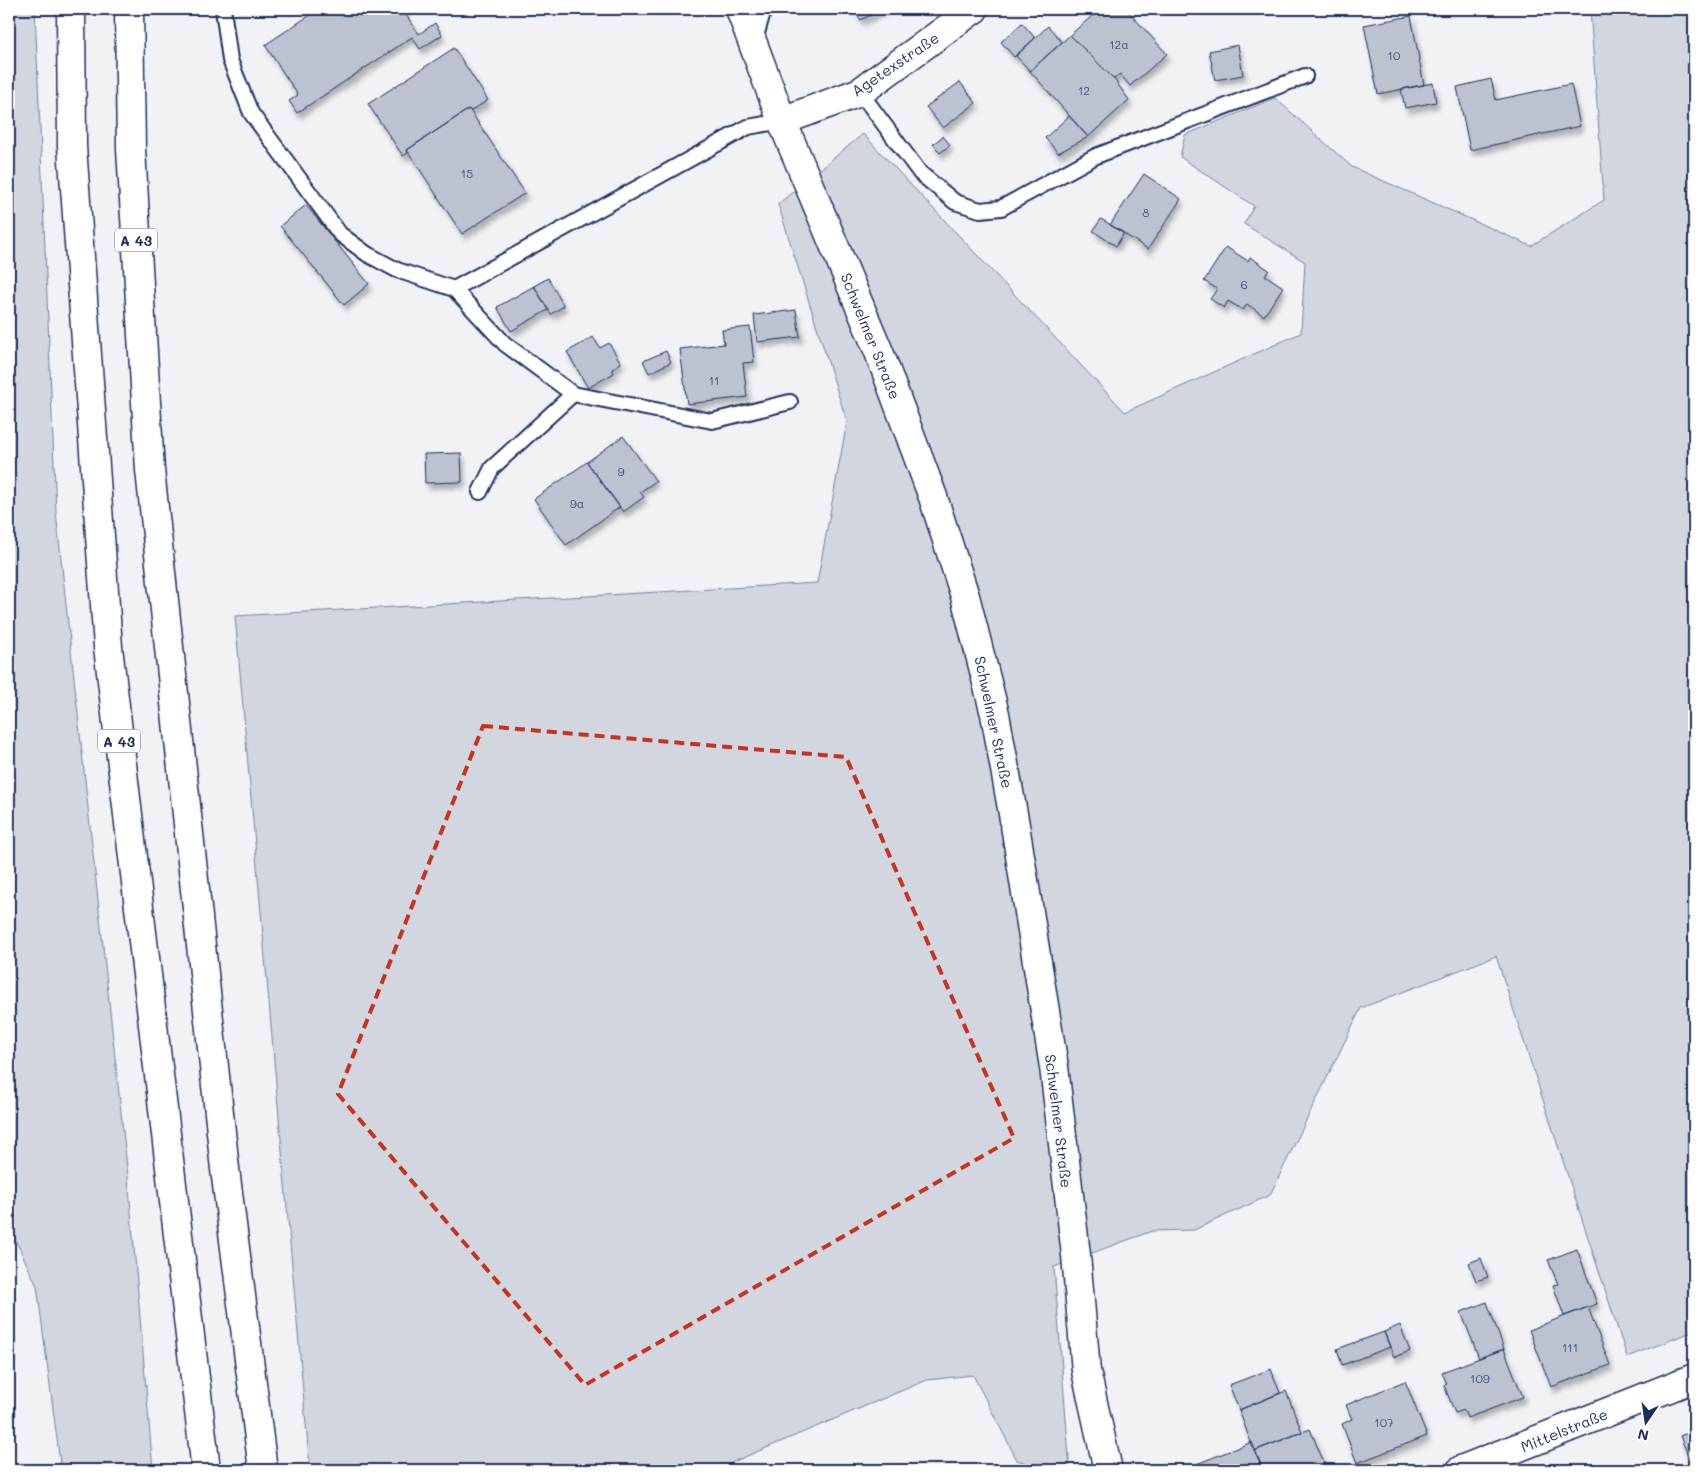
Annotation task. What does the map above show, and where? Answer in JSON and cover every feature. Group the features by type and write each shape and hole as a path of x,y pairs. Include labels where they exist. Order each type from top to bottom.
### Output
{"main road":[{"name":"A 43","path":"71,9 72,146 108,647 206,1470"},
{"name":"A 43","path":"129,9 131,149 150,470 225,1169 263,1470"},
{"name":"Schwelmer Straße","path":"740,9 782,121 879,352 933,498 965,596 995,714 1054,1067 1076,1255 1086,1371 1108,1470"},
{"name":"Agetexstraße","path":"782,121 860,92 974,9"},
{"name":"Mittelstraße","path":"1461,1470 1694,1378"}],"lane":[{"path":"223,9 230,60 250,113 340,234 367,254 397,270 454,289 505,344 573,394 712,421 790,402"},
{"path":"754,45 764,9"},
{"path":"860,92 920,173 955,202 980,210 1001,208 1096,156 1305,76"},
{"path":"454,289 748,127 782,121"},
{"path":"480,492 492,468 573,394"}],"highlighted area":[{"path":"483,726 846,757 1014,1138 585,1385 338,1094"}],"shaded area":[{"path":"9,9 35,9 56,512 128,1177 153,1470 61,1470 37,1286 9,1226"},
{"path":"1590,9 1694,9 1694,1331 1627,1357 1496,956 1361,1008 1270,1195 1194,1230 1152,1231 1054,1267 1070,1470 1039,1470 1033,1465 1017,1460 973,1375 927,1380 714,1470 310,1470 235,616 817,583 847,422 778,204 863,134 1125,412 1301,333 1305,262 1244,224 1254,206 1180,157 1185,135 1275,98 1352,167 1531,246 1604,200"}],"building":[{"path":"319,9 402,9 419,34 435,23 442,35 420,49 412,37 297,113 289,101 298,95 265,45"},
{"path":"855,9 884,9 860,20"},
{"path":"1100,9 1126,9 1167,54 1130,86 1120,74 1114,79 1070,35"},
{"path":"1411,16 1424,85 1378,94 1364,25"},
{"path":"1022,23 1035,38 1014,57 1001,42"},
{"path":"1048,26 1062,42 1030,71 1016,56"},
{"path":"1070,35 1114,79 1129,100 1088,137 1030,71"},
{"path":"1238,45 1243,75 1215,80 1209,51"},
{"path":"454,48 488,100 471,111 469,109 407,150 408,153 403,156 368,104"},
{"path":"1491,79 1496,100 1571,84 1580,126 1470,150 1457,87"},
{"path":"960,82 976,103 943,128 926,107"},
{"path":"1433,83 1436,102 1405,108 1401,89"},
{"path":"469,109 525,193 462,234 407,150"},
{"path":"1069,116 1088,137 1058,153 1045,138"},
{"path":"943,136 950,145 940,153 933,144"},
{"path":"1144,174 1181,199 1148,249 1110,225"},
{"path":"306,205 369,284 344,305 280,226"},
{"path":"1101,219 1124,233 1116,246 1093,231"},
{"path":"1226,247 1248,261 1250,257 1269,270 1265,275 1283,287 1264,316 1247,304 1243,310 1228,301 1224,308 1210,299 1217,289 1204,281"},
{"path":"548,278 564,306 551,314 534,286"},
{"path":"534,286 548,310 511,331 497,307"},
{"path":"796,310 800,337 757,342 754,315"},
{"path":"750,327 754,362 743,363 747,397 687,404 680,349 724,344 722,330"},
{"path":"593,337 600,348 609,343 621,363 612,369 614,373 588,388 567,352"},
{"path":"666,351 671,362 649,373 643,361"},
{"path":"623,436 656,481 640,492 644,497 623,512 587,462"},
{"path":"461,453 462,482 425,483 424,454"},
{"path":"587,462 620,507 566,545 534,499"},
{"path":"1577,1249 1597,1304 1564,1316 1553,1285 1558,1284 1548,1260"},
{"path":"1481,1258 1488,1277 1476,1281 1469,1263"},
{"path":"1487,1302 1504,1349 1479,1358 1461,1312"},
{"path":"1588,1307 1610,1365 1551,1387 1529,1330"},
{"path":"1400,1325 1410,1351 1394,1357 1384,1332"},
{"path":"1384,1332 1390,1347 1342,1365 1337,1349"},
{"path":"1504,1349 1523,1397 1467,1418 1464,1410 1455,1413 1444,1385 1447,1384 1442,1372"},
{"path":"1271,1369 1280,1393 1239,1410 1229,1385"},
{"path":"1405,1381 1427,1436 1357,1463 1342,1424 1352,1419 1346,1405"},
{"path":"1286,1391 1302,1432 1254,1451 1239,1410"},
{"path":"1310,1429 1327,1470 1263,1470 1254,1451"},
{"path":"1694,1430 1694,1470 1680,1436"},
{"path":"1252,1442 1263,1470 1190,1470 1189,1467"}]}
